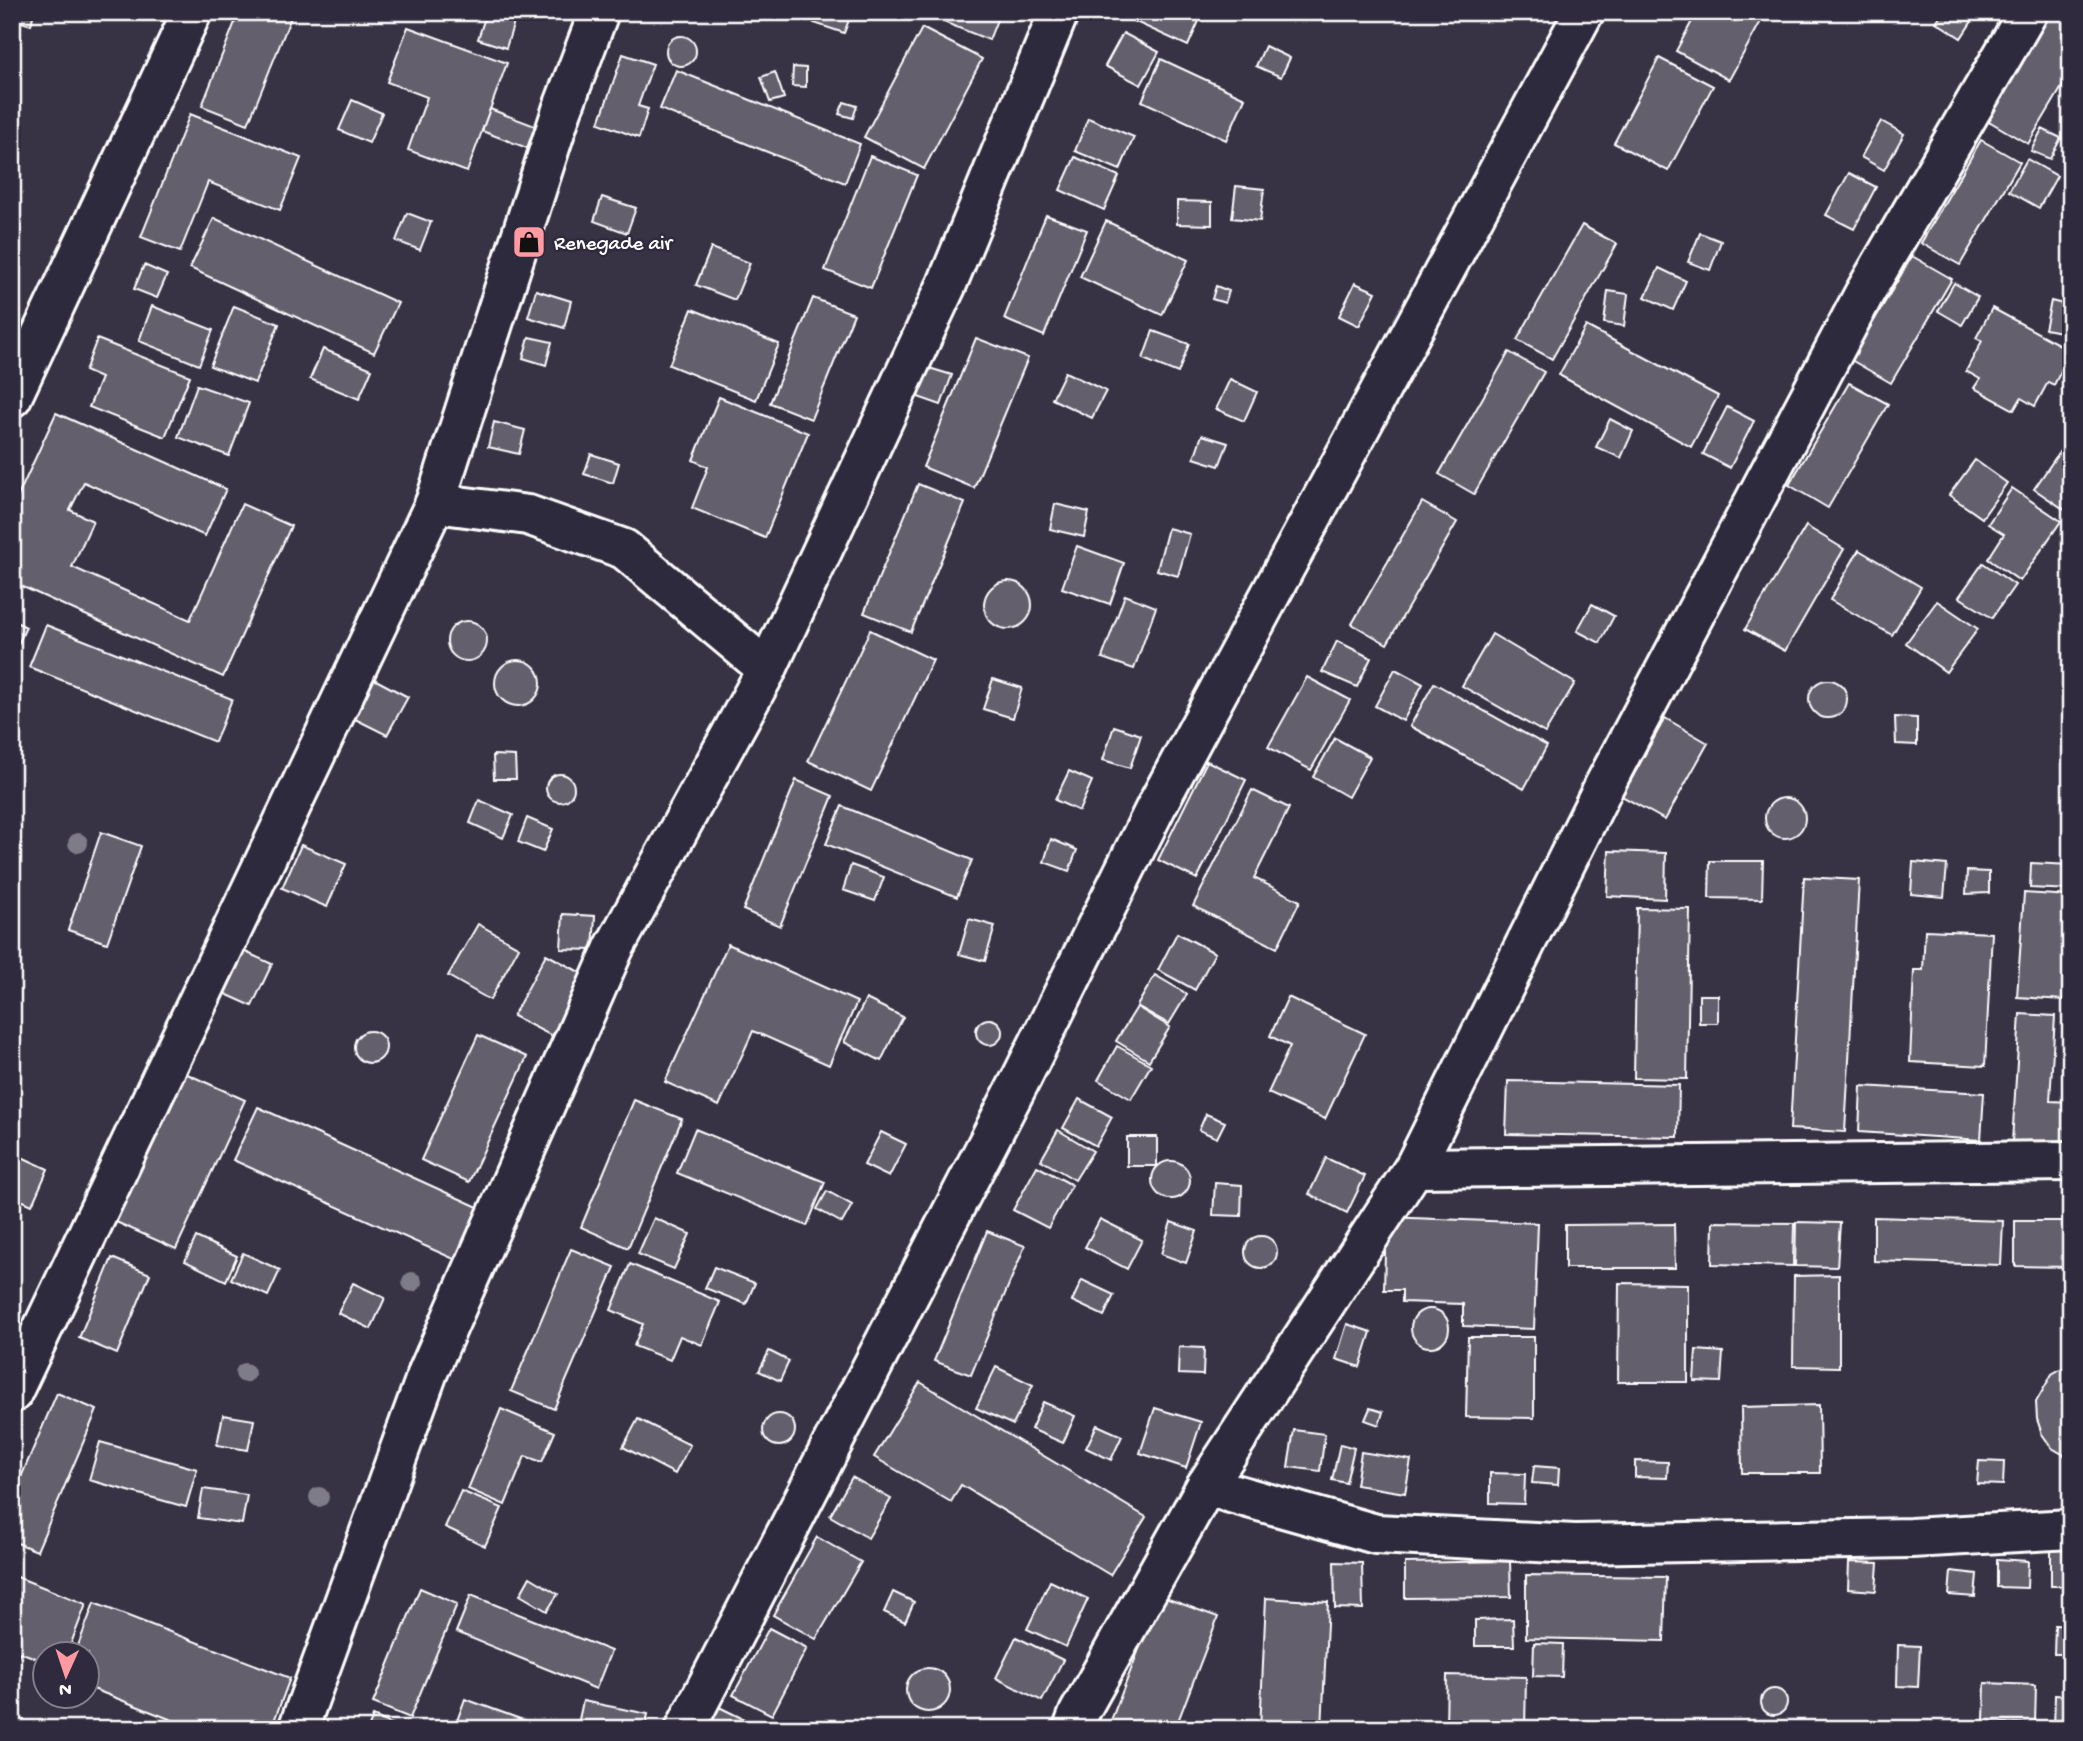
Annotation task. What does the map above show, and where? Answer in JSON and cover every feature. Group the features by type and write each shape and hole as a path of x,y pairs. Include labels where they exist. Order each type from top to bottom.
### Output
{"street":[{"path":"12,397 192,12"},
{"path":"12,1393 435,503 562,110 600,12"},
{"path":"298,1729 428,1372 609,960 767,669 947,284 1059,12"},
{"path":"685,1729 1023,1075 1156,807 1584,12"},
{"path":"1073,1729 1079,1713 1206,1486 1414,1168 1604,786 1864,294 2028,12"},
{"path":"435,503 528,514 624,549 767,669"},
{"path":"1414,1168 2071,1161"},
{"path":"1206,1486 1376,1534 1575,1544 1911,1538 2071,1529"}],"building":[{"path":"12,12 34,12 31,25 12,19"},
{"path":"239,12 293,12 248,124 202,106"},
{"path":"818,12 852,12 844,33 814,23"},
{"path":"944,12 1000,12 989,40 941,21"},
{"path":"1130,12 1203,12 1188,46 1127,18"},
{"path":"1697,12 1766,12 1729,80 1676,51"},
{"path":"1943,12 1978,12 1961,38 1936,22"},
{"path":"2051,12 2071,13 2071,72 2028,144 1987,120"},
{"path":"486,14 514,22 506,48 478,39"},
{"path":"408,27 507,63 467,172 408,150 427,97 387,82"},
{"path":"922,28 982,59 924,169 864,137"},
{"path":"1123,33 1159,52 1141,85 1105,66"},
{"path":"681,36 692,40 696,51 692,62 681,66 670,62 666,51 670,40"},
{"path":"1265,46 1290,58 1281,77 1256,66"},
{"path":"623,54 653,64 638,106 648,109 639,138 599,123"},
{"path":"1659,58 1713,86 1668,171 1614,143"},
{"path":"1161,59 1245,98 1226,140 1142,101"},
{"path":"793,67 806,68 806,87 792,86"},
{"path":"676,70 860,144 845,183 660,109"},
{"path":"775,72 784,98 770,102 761,77"},
{"path":"352,100 382,113 369,143 339,130"},
{"path":"844,102 857,106 853,118 839,114"},
{"path":"490,109 535,126 527,148 482,131"},
{"path":"190,114 301,158 280,210 208,182 180,252 141,237"},
{"path":"1088,118 1134,137 1120,170 1075,151"},
{"path":"1881,121 1904,134 1884,170 1861,157"},
{"path":"2042,129 2061,138 2050,159 2031,151"},
{"path":"1981,140 2020,162 1960,265 1921,243"},
{"path":"870,156 917,175 871,288 825,270"},
{"path":"1075,157 1119,176 1104,210 1060,190"},
{"path":"2027,159 2057,176 2039,208 2009,191"},
{"path":"1849,173 1876,187 1854,229 1826,215"},
{"path":"1236,186 1264,189 1260,221 1232,218"},
{"path":"602,197 636,208 627,233 594,221"},
{"path":"1177,201 1212,202 1212,225 1177,224"},
{"path":"407,213 431,222 420,250 396,241"},
{"path":"1046,215 1087,230 1044,336 1004,319"},
{"path":"214,218 398,303 374,353 190,268"},
{"path":"1106,221 1188,260 1162,315 1080,277"},
{"path":"1582,225 1617,244 1552,359 1517,340"},
{"path":"1700,233 1721,241 1710,270 1688,262"},
{"path":"711,248 750,263 735,300 696,285"},
{"path":"1912,256 1952,279 1891,383 1851,360"},
{"path":"144,265 167,275 157,298 134,289"},
{"path":"1659,268 1686,281 1673,310 1645,297"},
{"path":"1355,283 1376,292 1359,326 1339,316"},
{"path":"1954,283 1978,297 1962,325 1938,311"},
{"path":"1216,286 1229,291 1225,303 1212,299"},
{"path":"536,290 571,301 564,328 528,317"},
{"path":"1608,291 1628,294 1624,326 1604,323"},
{"path":"813,298 854,314 811,419 770,403"},
{"path":"2051,301 2071,306 2071,334 2045,329"},
{"path":"152,306 213,330 199,365 139,341"},
{"path":"234,306 279,324 255,383 210,366"},
{"path":"1992,308 2071,351 2054,385 2048,382 2035,406 2021,398 2014,410 1974,388 1980,379 1966,371 1982,341 1976,338"},
{"path":"692,309 779,344 756,400 669,365"},
{"path":"1586,326 1718,396 1691,447 1559,375"},
{"path":"1153,331 1189,344 1178,373 1143,359"},
{"path":"529,337 552,342 546,365 523,358"},
{"path":"976,338 1028,358 974,488 923,467"},
{"path":"97,339 190,376 165,437 89,407 101,378 85,371"},
{"path":"323,349 372,369 359,399 310,379"},
{"path":"1509,352 1544,372 1474,494 1439,474"},
{"path":"929,368 952,375 941,405 918,397"},
{"path":"1065,372 1106,391 1092,418 1052,399"},
{"path":"1230,379 1257,392 1244,421 1216,409"},
{"path":"1849,383 1888,404 1828,508 1789,485"},
{"path":"197,385 249,403 229,456 178,437"},
{"path":"719,397 808,433 765,538 692,508 708,467 693,460"},
{"path":"1727,407 1754,421 1730,468 1703,454"},
{"path":"56,413 226,489 205,536 84,482 70,510 93,521 72,567 190,620 242,504 291,526 223,677 12,582 12,509"},
{"path":"1610,419 1633,431 1621,458 1596,447"},
{"path":"494,422 525,430 519,454 488,447"},
{"path":"1202,435 1228,443 1219,466 1194,458"},
{"path":"2071,435 2071,514 2034,489"},
{"path":"591,454 619,463 613,483 584,474"},
{"path":"1975,460 2007,483 1982,518 1949,495"},
{"path":"918,484 965,503 911,632 864,613"},
{"path":"2012,488 2061,521 2020,581 1988,559 2004,534 1988,524"},
{"path":"1422,502 1457,522 1387,644 1352,624"},
{"path":"1055,504 1089,512 1084,537 1050,529"},
{"path":"1806,526 1844,549 1785,651 1745,629"},
{"path":"1168,528 1190,534 1178,576 1157,570"},
{"path":"1077,546 1124,563 1110,604 1062,588"},
{"path":"1859,550 1921,587 1892,635 1830,600"},
{"path":"1983,563 2015,585 1992,618 1959,597"},
{"path":"1008,581 1017,582 1025,588 1031,596 1031,614 1025,622 1017,628 1008,629 999,628 991,622 985,614 984,605 985,596 991,588 999,582"},
{"path":"1125,595 1156,607 1134,669 1102,658"},
{"path":"1937,601 1978,629 1946,672 1906,643"},
{"path":"1592,604 1614,616 1600,643 1577,631"},
{"path":"12,620 26,627 12,658"},
{"path":"467,621 481,627 487,641 481,655 467,661 453,655 447,641 453,627"},
{"path":"46,625 232,699 215,742 29,667"},
{"path":"870,630 933,660 871,791 808,761"},
{"path":"1492,634 1575,683 1545,733 1462,686"},
{"path":"1337,641 1371,658 1357,687 1322,672"},
{"path":"518,660 534,667 541,683 534,699 518,706 502,699 495,683 502,667"},
{"path":"1395,669 1423,684 1403,721 1375,706"},
{"path":"1307,677 1350,700 1311,770 1268,747"},
{"path":"374,679 408,697 387,735 353,718"},
{"path":"993,679 1022,688 1013,718 983,709"},
{"path":"1828,680 1842,685 1847,699 1842,713 1828,718 1814,713 1809,699 1814,685"},
{"path":"1434,683 1547,746 1524,789 1410,726"},
{"path":"1895,717 1917,718 1917,745 1896,744"},
{"path":"1665,718 1708,743 1665,820 1622,796"},
{"path":"1114,726 1141,735 1130,768 1103,760"},
{"path":"1335,738 1370,757 1348,797 1313,777"},
{"path":"493,755 515,756 516,779 494,779"},
{"path":"1207,761 1246,780 1197,879 1158,860"},
{"path":"1069,771 1092,781 1079,811 1055,800"},
{"path":"560,774 570,778 574,788 570,798 560,802 550,798 546,788 550,778"},
{"path":"796,780 833,796 780,926 743,910"},
{"path":"1252,790 1289,808 1254,878 1300,901 1277,948 1193,906"},
{"path":"1785,798 1793,799 1799,804 1804,810 1804,826 1799,832 1793,837 1785,838 1777,837 1771,832 1766,826 1765,818 1766,810 1771,804 1777,799"},
{"path":"479,800 513,815 503,838 470,823"},
{"path":"842,806 972,860 957,897 826,844"},
{"path":"527,818 553,829 543,852 518,842"},
{"path":"101,832 141,846 107,943 68,930"},
{"path":"1051,839 1077,850 1069,871 1044,862"},
{"path":"301,845 346,864 327,907 282,888"},
{"path":"1609,851 1666,853 1665,899 1607,896"},
{"path":"1710,861 1763,861 1762,899 1709,898"},
{"path":"1913,862 1947,865 1944,897 1911,894"},
{"path":"2031,863 2071,865 2071,890 2030,888"},
{"path":"851,865 884,877 875,901 843,890"},
{"path":"1967,871 1989,872 1989,893 1966,894"},
{"path":"1804,877 1859,880 1845,1132 1790,1129"},
{"path":"2024,893 2071,896 2064,1000 2017,997"},
{"path":"1637,908 1690,909 1687,1079 1634,1078"},
{"path":"563,914 595,916 593,950 561,949"},
{"path":"969,919 995,926 985,961 959,954"},
{"path":"478,924 519,947 490,1000 448,976"},
{"path":"1925,930 1992,933 1985,1066 1910,1062 1914,970 1923,970"},
{"path":"1177,933 1215,953 1195,990 1158,970"},
{"path":"728,944 857,1002 829,1065 753,1031 719,1106 665,1082"},
{"path":"241,950 272,964 252,1006 221,992"},
{"path":"546,954 585,975 552,1036 513,1016"},
{"path":"1155,975 1187,994 1169,1024 1137,1006"},
{"path":"1699,995 1718,995 1718,1023 1699,1023"},
{"path":"1288,997 1365,1034 1325,1119 1268,1093 1290,1046 1270,1036"},
{"path":"866,999 903,1017 881,1061 844,1042"},
{"path":"1137,1007 1170,1027 1149,1061 1116,1041"},
{"path":"2020,1014 2055,1016 2050,1101 2071,1102 2071,1145 2012,1142"},
{"path":"989,1019 998,1023 1002,1032 998,1041 989,1045 980,1041 976,1032 980,1023"},
{"path":"370,1031 382,1035 386,1047 382,1059 370,1063 358,1059 354,1047 358,1035"},
{"path":"478,1035 527,1057 469,1182 421,1160"},
{"path":"1117,1046 1151,1065 1131,1099 1098,1080"},
{"path":"185,1073 245,1100 176,1249 116,1222"},
{"path":"1508,1081 1679,1085 1678,1137 1506,1134"},
{"path":"1861,1086 1984,1093 1981,1140 1859,1132"},
{"path":"1079,1099 1112,1117 1096,1146 1063,1128"},
{"path":"634,1100 682,1119 628,1248 581,1227"},
{"path":"258,1107 489,1212 465,1264 233,1160"},
{"path":"1206,1114 1225,1122 1217,1138 1199,1130"},
{"path":"695,1129 825,1182 807,1226 677,1173"},
{"path":"1058,1130 1093,1151 1075,1180 1041,1160"},
{"path":"881,1132 906,1144 889,1177 864,1165"},
{"path":"1127,1137 1157,1137 1157,1166 1127,1166"},
{"path":"13,1153 48,1169 32,1205 12,1196"},
{"path":"1326,1158 1365,1176 1347,1213 1309,1194"},
{"path":"1171,1161 1185,1166 1190,1180 1185,1194 1171,1199 1157,1194 1152,1180 1157,1166"},
{"path":"1037,1166 1072,1185 1048,1228 1013,1210"},
{"path":"1215,1183 1242,1185 1241,1216 1213,1215"},
{"path":"827,1191 852,1205 842,1223 817,1209"},
{"path":"1386,1217 1538,1223 1534,1329 1463,1326 1463,1304 1402,1302 1402,1290 1384,1290"},
{"path":"1874,1217 2003,1221 2001,1265 1874,1261"},
{"path":"654,1218 690,1234 674,1269 638,1254"},
{"path":"1100,1219 1142,1240 1127,1269 1085,1247"},
{"path":"2015,1221 2071,1221 2071,1267 2015,1266"},
{"path":"1171,1222 1197,1231 1186,1263 1161,1254"},
{"path":"1713,1222 1794,1223 1793,1266 1712,1264"},
{"path":"1796,1222 1840,1223 1837,1267 1795,1266"},
{"path":"1674,1224 1675,1268 1565,1268 1565,1225"},
{"path":"987,1231 1025,1246 971,1375 934,1361"},
{"path":"1261,1236 1273,1240 1277,1252 1273,1264 1261,1268 1249,1264 1245,1252 1249,1240"},
{"path":"196,1237 237,1256 226,1281 185,1261"},
{"path":"571,1249 615,1267 554,1409 511,1391"},
{"path":"243,1253 280,1270 268,1296 231,1279"},
{"path":"112,1258 150,1274 117,1354 79,1338"},
{"path":"630,1264 720,1302 702,1345 680,1336 670,1360 634,1346 643,1324 611,1310"},
{"path":"714,1267 755,1283 746,1304 705,1288"},
{"path":"1839,1275 1839,1367 1793,1366 1794,1276"},
{"path":"1082,1280 1114,1295 1104,1316 1072,1301"},
{"path":"353,1283 385,1298 371,1329 338,1313"},
{"path":"1619,1283 1688,1284 1688,1382 1618,1382"},
{"path":"1430,1309 1443,1315 1449,1328 1443,1341 1430,1347 1417,1341 1411,1328 1417,1315"},
{"path":"1347,1324 1371,1332 1360,1367 1336,1359"},
{"path":"1468,1337 1534,1337 1534,1418 1466,1417"},
{"path":"1179,1347 1204,1348 1203,1375 1178,1374"},
{"path":"1696,1350 1723,1352 1721,1382 1694,1381"},
{"path":"769,1351 789,1361 780,1381 759,1371"},
{"path":"2071,1363 2071,1459 2052,1448 2042,1434 2037,1419 2036,1402 2052,1374"},
{"path":"996,1367 1033,1385 1013,1425 976,1408"},
{"path":"920,1382 1146,1517 1110,1575 961,1485 951,1502 874,1457"},
{"path":"57,1393 97,1410 37,1551 12,1541 12,1498"},
{"path":"1043,1402 1075,1416 1063,1443 1031,1429"},
{"path":"1819,1405 1820,1473 1742,1473 1741,1407"},
{"path":"1155,1408 1201,1422 1186,1468 1140,1453"},
{"path":"1370,1408 1383,1412 1379,1425 1365,1420"},
{"path":"501,1409 555,1432 542,1462 525,1456 505,1505 468,1489"},
{"path":"779,1414 790,1419 795,1430 790,1441 779,1446 768,1441 763,1430 768,1419"},
{"path":"223,1415 254,1420 248,1450 217,1445"},
{"path":"638,1419 690,1445 675,1474 623,1447"},
{"path":"1097,1425 1122,1436 1111,1460 1086,1448"},
{"path":"1294,1430 1325,1434 1320,1471 1288,1467"},
{"path":"100,1442 197,1469 186,1507 89,1480"},
{"path":"1340,1444 1354,1448 1346,1483 1332,1480"},
{"path":"1361,1452 1411,1460 1405,1493 1356,1485"},
{"path":"1635,1461 1668,1462 1667,1478 1635,1477"},
{"path":"1979,1461 2004,1462 2003,1485 1977,1484"},
{"path":"1534,1466 1559,1468 1558,1485 1532,1483"},
{"path":"1490,1473 1525,1474 1524,1504 1490,1503"},
{"path":"852,1477 891,1499 868,1538 830,1516"},
{"path":"203,1489 247,1495 242,1524 198,1518"},
{"path":"461,1491 502,1508 485,1546 445,1527"},
{"path":"817,1537 861,1562 816,1639 773,1615"},
{"path":"2051,1538 2071,1538 2071,1586 2051,1586"},
{"path":"1997,1559 2028,1561 2027,1588 1997,1587"},
{"path":"1510,1561 1511,1597 1405,1598 1405,1563"},
{"path":"1334,1562 1362,1563 1363,1609 1335,1608"},
{"path":"1849,1562 1878,1563 1876,1591 1848,1589"},
{"path":"1951,1571 1977,1574 1975,1597 1949,1595"},
{"path":"12,1575 86,1604 72,1640 32,1640 32,1657 20,1652 12,1672"},
{"path":"1526,1575 1666,1577 1664,1641 1526,1638"},
{"path":"530,1577 558,1594 547,1611 520,1595"},
{"path":"1050,1581 1088,1599 1066,1647 1027,1629"},
{"path":"420,1588 457,1604 410,1718 373,1703"},
{"path":"893,1592 914,1602 905,1622 884,1612"},
{"path":"471,1595 611,1651 596,1689 456,1632"},
{"path":"1160,1596 1218,1617 1175,1729 1125,1729 1110,1723"},
{"path":"1266,1598 1328,1602 1322,1729 1260,1729"},
{"path":"94,1603 290,1678 271,1729 195,1729 102,1692 102,1640 80,1640"},
{"path":"1513,1619 1514,1646 1475,1646 1475,1620"},
{"path":"2055,1625 2071,1626 2071,1654 2054,1654"},
{"path":"769,1628 807,1648 772,1715 733,1695"},
{"path":"1016,1637 1063,1660 1042,1701 996,1678"},
{"path":"1534,1643 1563,1644 1562,1677 1533,1676"},
{"path":"1898,1645 1920,1646 1918,1687 1897,1686"},
{"path":"928,1668 944,1674 950,1690 944,1706 928,1712 912,1706 906,1690 912,1674"},
{"path":"1447,1675 1526,1677 1525,1729 1446,1729"},
{"path":"1985,1683 2036,1685 2035,1724 1984,1722"},
{"path":"1774,1689 1783,1693 1787,1702 1783,1711 1774,1715 1765,1711 1761,1702 1765,1693"},
{"path":"2055,1695 2071,1696 2071,1729 2054,1729"},
{"path":"465,1699 537,1725 535,1729 454,1729"},
{"path":"583,1701 648,1714 645,1729 577,1729"},
{"path":"717,1706 764,1729 706,1729"},
{"path":"373,1716 403,1729 368,1729"}],"place":[{"name":"Renegade air","path":"529,242"}]}
